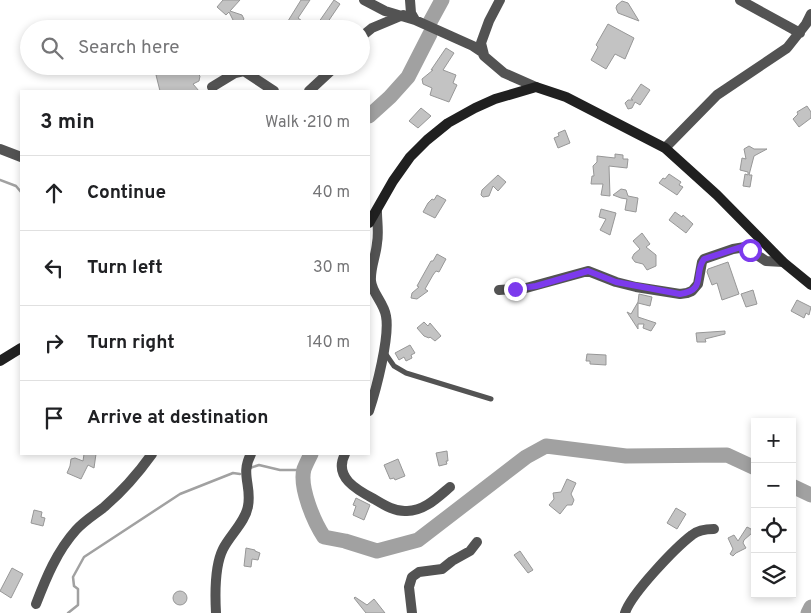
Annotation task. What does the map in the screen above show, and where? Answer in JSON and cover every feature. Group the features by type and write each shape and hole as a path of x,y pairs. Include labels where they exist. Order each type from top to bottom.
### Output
{"street":[{"path":"364,0 385,11 403,15 472,46 482,52 484,56 504,73 536,87 566,97 665,148 716,195 783,262 811,285"},
{"path":"410,0 411,13 415,20"},
{"path":"484,56 481,43 489,21 500,0"},
{"path":"740,0 800,33"},
{"path":"665,148 717,95 787,48 800,33 811,14"},
{"path":"370,30 403,15"},
{"path":"212,87 232,75"},
{"path":"250,75 272,90"},
{"path":"310,90 326,75"},
{"path":"370,222 393,181 410,157 426,140 448,123 495,98 536,87"},
{"path":"0,149 20,156"},
{"path":"0,156 20,156"},
{"path":"370,407 384,348 386,319 384,309 372,286 371,280 378,241 377,212"},
{"path":"500,290 526,288 588,271 616,282 680,294 692,291 696,287 702,262 713,255 745,247 766,261 783,262"},
{"path":"0,361 20,349"},
{"path":"36,604 49,571 72,535 137,476 151,455"},
{"path":"216,613 219,558 248,507 245,473 252,455"},
{"path":"345,455 342,467 343,474 351,485 382,504 399,511 423,507 450,488"},
{"path":"625,613 640,587 680,546 692,535 700,531 714,529"},
{"path":"412,613 409,587 412,577 419,572 442,569 470,551 477,542"}],"lane":[{"path":"384,348 390,362 406,373 491,399"}],"building":[{"path":"223,0 240,0 230,11 242,15 244,19 233,20 229,12 226,15 217,7"},
{"path":"301,0 310,0 298,18 301,20 289,20"},
{"path":"334,0 340,4 329,20 320,20"},
{"path":"622,1 628,3 639,21 618,13 617,5"},
{"path":"608,24 634,38 625,59 615,54 606,69 591,60 598,47 596,45"},
{"path":"446,48 454,53 443,70 456,75 453,83 457,85 449,102 430,95 432,88 423,84 422,79 433,70 431,70"},
{"path":"156,75 200,76 199,81 193,84 198,90 160,90"},
{"path":"641,84 650,90 640,105 635,102 632,108 628,109 625,103 628,100 633,100 631,99"},
{"path":"807,106 811,112 811,118 799,127 793,119 798,114 797,112"},
{"path":"421,108 431,116 418,128 409,121"},
{"path":"565,130 570,143 558,148 554,138 559,136 558,133"},
{"path":"749,146 754,149 767,149 754,156 749,175 752,175 750,187 743,186 745,174 748,175 748,172 740,170 742,158 746,159 744,149"},
{"path":"615,154 623,155 623,159 628,159 627,168 609,166 610,196 601,195 603,184 591,184 592,176 594,176 593,166 597,162 597,156 615,158"},
{"path":"669,174 681,182 679,185 683,187 677,195 659,183"},
{"path":"498,175 506,182 498,191 493,186 489,196 483,197 481,195 482,190"},
{"path":"621,189 626,190 628,196 638,198 636,212 625,210 627,199 613,195"},
{"path":"437,195 446,200 435,218 423,212 428,203 432,199 434,200"},
{"path":"601,209 616,213 610,235 600,230 606,219 599,217"},
{"path":"675,212 682,217 683,215 693,224 686,233 669,220"},
{"path":"642,233 650,244 646,247 656,255 656,266 647,270 643,264 635,262 632,258 640,249 633,241"},
{"path":"437,254 446,259 439,272 436,271 425,289 428,291 417,299 411,298 412,293 419,287 417,286"},
{"path":"728,262 739,294 722,300 717,283 712,285 707,272 708,269"},
{"path":"753,290 757,304 746,307 741,294"},
{"path":"639,294 652,297 650,306 638,303 638,317 656,323 651,331 643,328 644,324 638,324 638,329 627,312 631,314 638,302"},
{"path":"797,300 811,307 809,315 806,313 804,318 791,311"},
{"path":"424,322 428,326 430,323 441,336 435,341 430,337 424,336 417,328"},
{"path":"725,331 725,334 705,339 706,342 697,342 696,333"},
{"path":"410,345 415,353 411,355 412,358 406,361 404,357 399,360 395,353"},
{"path":"587,354 606,355 606,365 590,364 590,361 586,361"},
{"path":"447,451 447,464 439,466 436,453"},
{"path":"84,455 96,455 94,468 88,465 81,479 67,473 71,459 75,458 83,461"},
{"path":"398,459 405,476 395,480 394,478 390,479 384,465"},
{"path":"567,479 576,483 571,494 574,500 572,505 567,505 560,514 549,505 554,499 553,493 561,492"},
{"path":"356,498 370,505 364,520 353,515 356,506 353,505"},
{"path":"676,508 686,514 677,529 667,523"},
{"path":"34,510 42,512 41,517 45,518 43,526 31,523"},
{"path":"747,527 751,529 751,534 743,543 746,548 733,556 730,554 733,549 728,538 734,535 738,541"},
{"path":"246,548 260,553 258,560 252,559 251,567 244,566"},
{"path":"520,551 533,570 528,573 514,555"},
{"path":"12,568 23,574 11,598 0,591"},
{"path":"180,591 185,593 187,598 185,603 180,605 175,603 173,598 175,593"},
{"path":"355,597 367,605 374,599 385,613 366,613"}],"waterway":[{"path":"430,22 442,0"},
{"path":"370,115 408,77 430,34"},
{"path":"0,180 16,186 20,191"},
{"path":"311,455 303,476 305,494 312,514 324,537 377,551 418,540 526,457 546,446 626,456 727,455 751,466"},
{"path":"250,468 259,465 280,470 304,470"},
{"path":"68,613 78,605 78,589 74,586 73,577 84,557 180,494 233,473 240,474"},
{"path":"796,488 811,495"},
{"path":"808,613 811,607"}],"route":[{"path":"515,289 536,286 588,271 616,282 636,287 680,294 687,293 692,291 698,284 702,262 708,256 741,247 750,250"}]}
